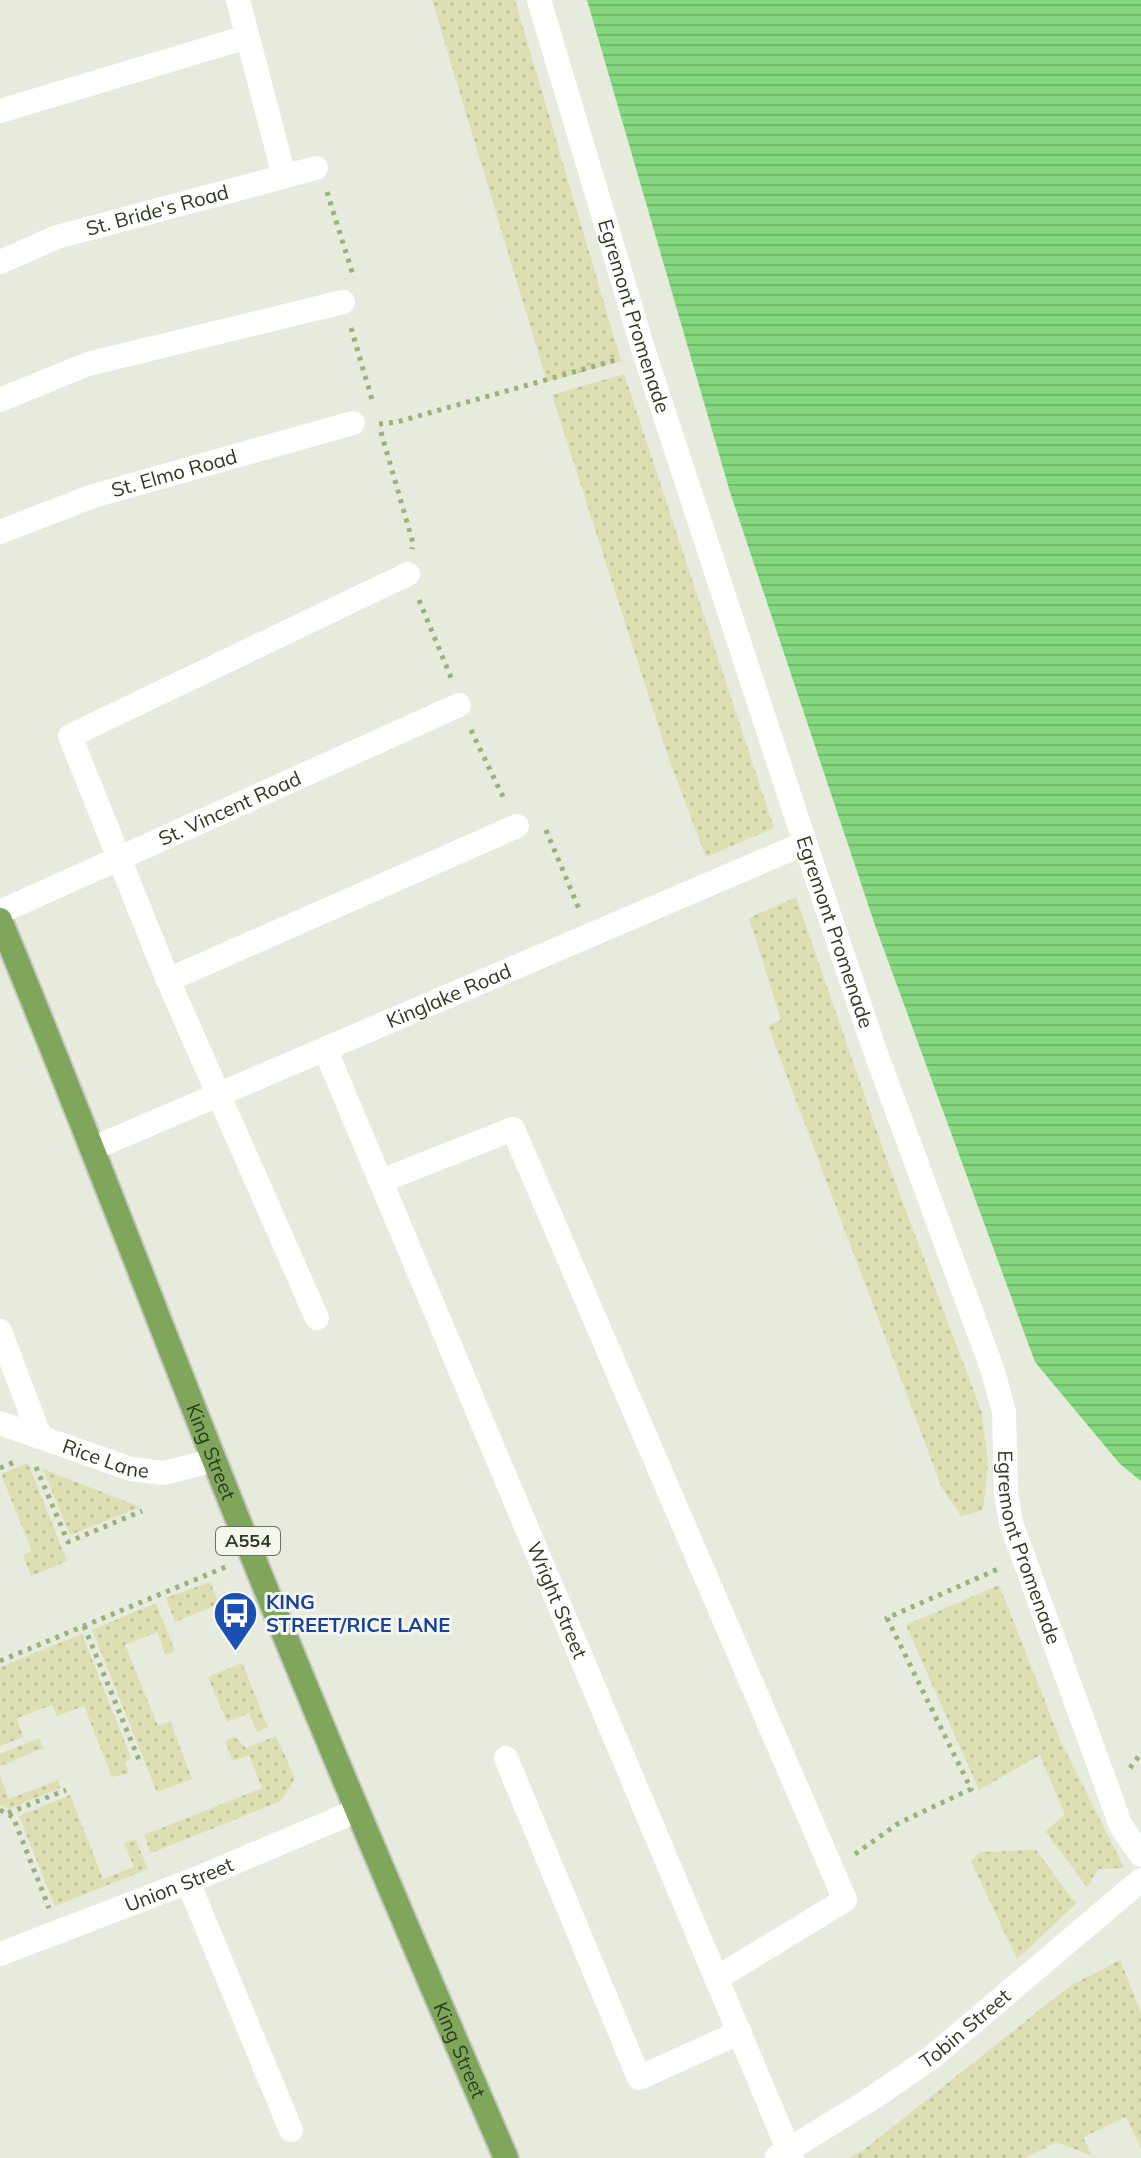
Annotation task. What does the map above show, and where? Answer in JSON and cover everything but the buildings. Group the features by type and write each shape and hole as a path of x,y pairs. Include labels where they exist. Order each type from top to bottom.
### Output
{"main road":[{"name":"King Street","path":"0,920 9,966 94,1148 214,1460 356,1811 506,2158"}],"street":[{"path":"238,0 284,176"},
{"name":"Egremont Promenade","path":"539,0 644,352 805,843 874,1048 993,1371 1004,1412 1006,1493 1011,1523 1121,1826 1141,1855"},
{"path":"0,111 247,37"},
{"name":"St. Bride's Road","path":"0,262 57,237 316,168"},
{"path":"0,400 88,364 350,292"},
{"name":"St. Elmo Road","path":"0,532 93,496 353,423"},
{"path":"317,1318 168,980 70,736 408,574"},
{"name":"St. Vincent Road","path":"0,912 459,705"},
{"path":"168,980 517,826"},
{"name":"Kinglake Road","path":"94,1148 805,843"},
{"name":"Wright Street","path":"325,1049 740,2032 786,2155"},
{"path":"381,1181 513,1129 845,1900 717,1978"},
{"path":"0,1331 36,1446"},
{"name":"Rice Lane","path":"0,1423 36,1446 131,1469 164,1473 214,1460"},
{"path":"506,1758 639,2078 740,2032"},
{"name":"Union Street","path":"0,1954 188,1882 356,1811"},
{"name":"Tobin Street","path":"786,2155 932,2057 1141,1880"},
{"path":"188,1882 291,2130"}],"path":[{"path":"316,168 329,195 374,408"},
{"path":"353,423 397,422 644,352"},
{"path":"379,424 413,543 408,574 448,668 459,705 517,826 539,815 590,936"},
{"path":"36,1446 68,1542 142,1511"},
{"path":"0,1661 254,1556"},
{"path":"831,1870 899,1823 971,1789 887,1618 1023,1558"},
{"path":"84,1626 141,1765"},
{"path":"7,1814 66,1790"},
{"path":"0,1810 13,1817 59,1931"}],"shaded area":[{"path":"432,0 515,0 621,361 547,382"},
{"path":"587,0 1141,0 1141,1481 1120,1464 1035,1362 876,928 730,492"},
{"path":"624,374 774,828 706,857 668,756 552,395"},
{"path":"796,897 885,1155 982,1413 988,1463 983,1510 961,1516 942,1488 768,1026 781,1020 749,918"},
{"path":"28,1463 67,1561 31,1576 23,1555 32,1551 1,1474"},
{"path":"43,1469 140,1507 70,1535"},
{"path":"210,1582 219,1604 175,1622 166,1598"},
{"path":"999,1585 1061,1742 1124,1868 1098,1869 1087,1887 1045,1831 1065,1815 1040,1755 979,1790 906,1625"},
{"path":"156,1603 175,1651 166,1655 157,1632 125,1645 158,1726 170,1721 192,1779 157,1792 92,1630"},
{"path":"82,1634 131,1758 125,1762 129,1773 112,1777 84,1706 57,1716 52,1705 17,1718 23,1737 0,1746 0,1667"},
{"path":"242,1663 268,1727 257,1732 249,1713 227,1722 208,1677"},
{"path":"276,1736 295,1778 281,1801 151,1853 144,1835 262,1788 249,1755 233,1761 225,1740 235,1737 246,1748"},
{"path":"39,1738 43,1748 0,1766 0,1754"},
{"path":"0,1776 9,1799 58,1780 60,1788 9,1809 0,1805"},
{"path":"70,1795 103,1879 134,1867 124,1843 135,1839 148,1869 55,1906 19,1816"},
{"path":"1036,1850 1076,1904 1017,1959 971,1861 980,1852"},
{"path":"1120,1960 1141,2013 1141,2148 1126,2117 1083,2137 1092,2156 1057,2142 1024,2158 848,2158 865,2149 1072,1985"}],"place":[{"name":"KING STREET/RICE LANE","path":"235,1653"}]}
